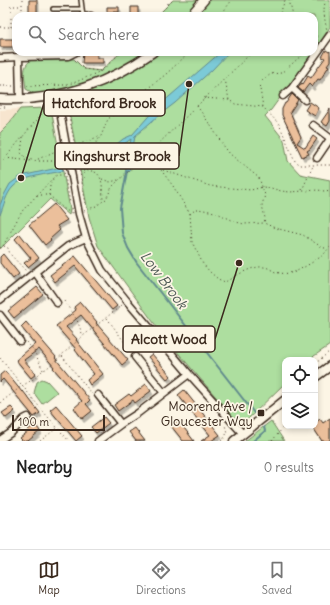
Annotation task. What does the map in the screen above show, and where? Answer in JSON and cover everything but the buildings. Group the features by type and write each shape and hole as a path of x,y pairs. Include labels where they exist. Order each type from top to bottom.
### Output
{"street":[{"path":"194,12 204,0"},
{"path":"318,52 327,39"},
{"path":"0,58 68,56"},
{"path":"0,99 57,96 112,77 126,70 147,56"},
{"path":"283,96 292,88 315,56"},
{"path":"19,58 20,99"},
{"path":"292,88 305,100"},
{"path":"57,96 79,214 86,238 102,270 156,336 243,434"},
{"path":"313,125 330,138 317,158"},
{"path":"0,300 68,246 86,238"},
{"path":"33,274 57,303"},
{"path":"0,315 20,341"},
{"path":"135,357 164,394"},
{"path":"318,376 330,366"},
{"path":"98,441 164,394 189,374"},
{"path":"98,395 121,424"},
{"path":"234,441 282,402"},
{"path":"0,440 12,432 28,417"}],"lane":[{"path":"82,0 82,12"},
{"path":"53,9 82,9"}],"path":[{"path":"22,0 22,12"},
{"path":"168,0 168,5"},
{"path":"161,12 173,0"},
{"path":"223,12 232,0"},
{"path":"280,12 284,0"},
{"path":"289,0 292,12"},
{"path":"326,0 323,14 327,31 327,39"},
{"path":"0,27 11,27 11,6 22,6"},
{"path":"75,56 84,68 101,71"},
{"path":"0,86 64,86 101,71 118,56"},
{"path":"76,149 79,149 80,158 86,156 101,136 108,119 165,75 186,56"},
{"path":"79,214 96,206 106,199 112,187 146,156 248,56"},
{"path":"301,56 281,73 271,74 259,83 263,107 279,124 295,161 301,165 330,165"},
{"path":"225,78 229,100"},
{"path":"0,164 57,96"},
{"path":"204,98 229,100 235,104 263,107"},
{"path":"197,106 230,154 259,178 265,195 262,205 265,218 264,223"},
{"path":"47,107 54,113"},
{"path":"23,136 21,153 25,157 34,161 60,149 58,154 61,160 72,214 49,195 37,195"},
{"path":"87,210 75,146 101,136"},
{"path":"146,156 156,167 161,170 210,186 251,190 263,187 290,192 318,190 330,192"},
{"path":"5,158 34,161 61,160"},
{"path":"302,191 317,158"},
{"path":"82,180 84,180 83,171 91,170 97,172 101,179 103,201"},
{"path":"161,170 176,190 190,214 192,242 197,253 203,264 218,279 225,282 242,272 255,268 268,268 282,274 294,272 304,268 323,255 330,248"},
{"path":"0,248 3,246 23,210 54,177 61,175"},
{"path":"49,195 50,186 54,177"},
{"path":"101,179 110,182 119,180"},
{"path":"190,214 198,209 215,212 236,222 244,224 264,223 275,228 303,235 320,246 328,249"},
{"path":"3,246 8,248 10,254 33,274"},
{"path":"57,303 64,301 78,320 83,336"},
{"path":"0,403 35,378 83,336 127,301"},
{"path":"107,318 135,357 156,336"},
{"path":"20,341 28,342 43,370"},
{"path":"318,361 330,351"},
{"path":"61,355 94,395 98,395"},
{"path":"0,358 69,441"},
{"path":"221,441 227,433 225,426"},
{"path":"40,441 57,428"},
{"path":"272,441 282,429"}],"shaded area":[{"path":"20,109 7,126 0,133 0,110"}],"green space":[{"path":"173,0 197,0 188,12 161,12"},
{"path":"208,0 330,0 330,27 318,45 318,12 198,12"},
{"path":"117,56 141,56 106,76 70,88 35,94 26,89 25,69 26,65 32,60 74,59 84,69 101,71"},
{"path":"154,56 310,56 265,116 284,140 288,161 300,174 330,180 330,345 313,357 282,357 282,386 246,421 233,417 162,334 98,246 89,217 69,112 76,96 112,81"},
{"path":"45,108 52,114 70,209 69,215 50,199 0,249 0,133 20,109"},
{"path":"42,379 47,381 57,392 42,404 34,393 37,382"},
{"path":"271,421 284,441 245,441"}],"water":[{"path":"216,56 225,56 175,103 135,136 129,171 125,174 131,139 96,163 79,167 79,164 98,158 123,139 132,135 155,109"},
{"path":"62,167 63,171 36,176 17,183 5,200 0,215 0,205 10,184 21,176"}],"waterway":[{"name":"Low Brook","path":"127,171 120,208 122,233 128,248 137,263 254,413"},
{"name":"Low Brook","path":"253,441 265,431 264,427"}],"place":[{"name":"Kingshurst Brook","path":"189,84"},
{"name":"Hatchford Brook","path":"21,178"},
{"name":"Alcott Wood","path":"239,263"},
{"name":"Moorend Ave / Gloucester Way","path":"261,413"}]}
